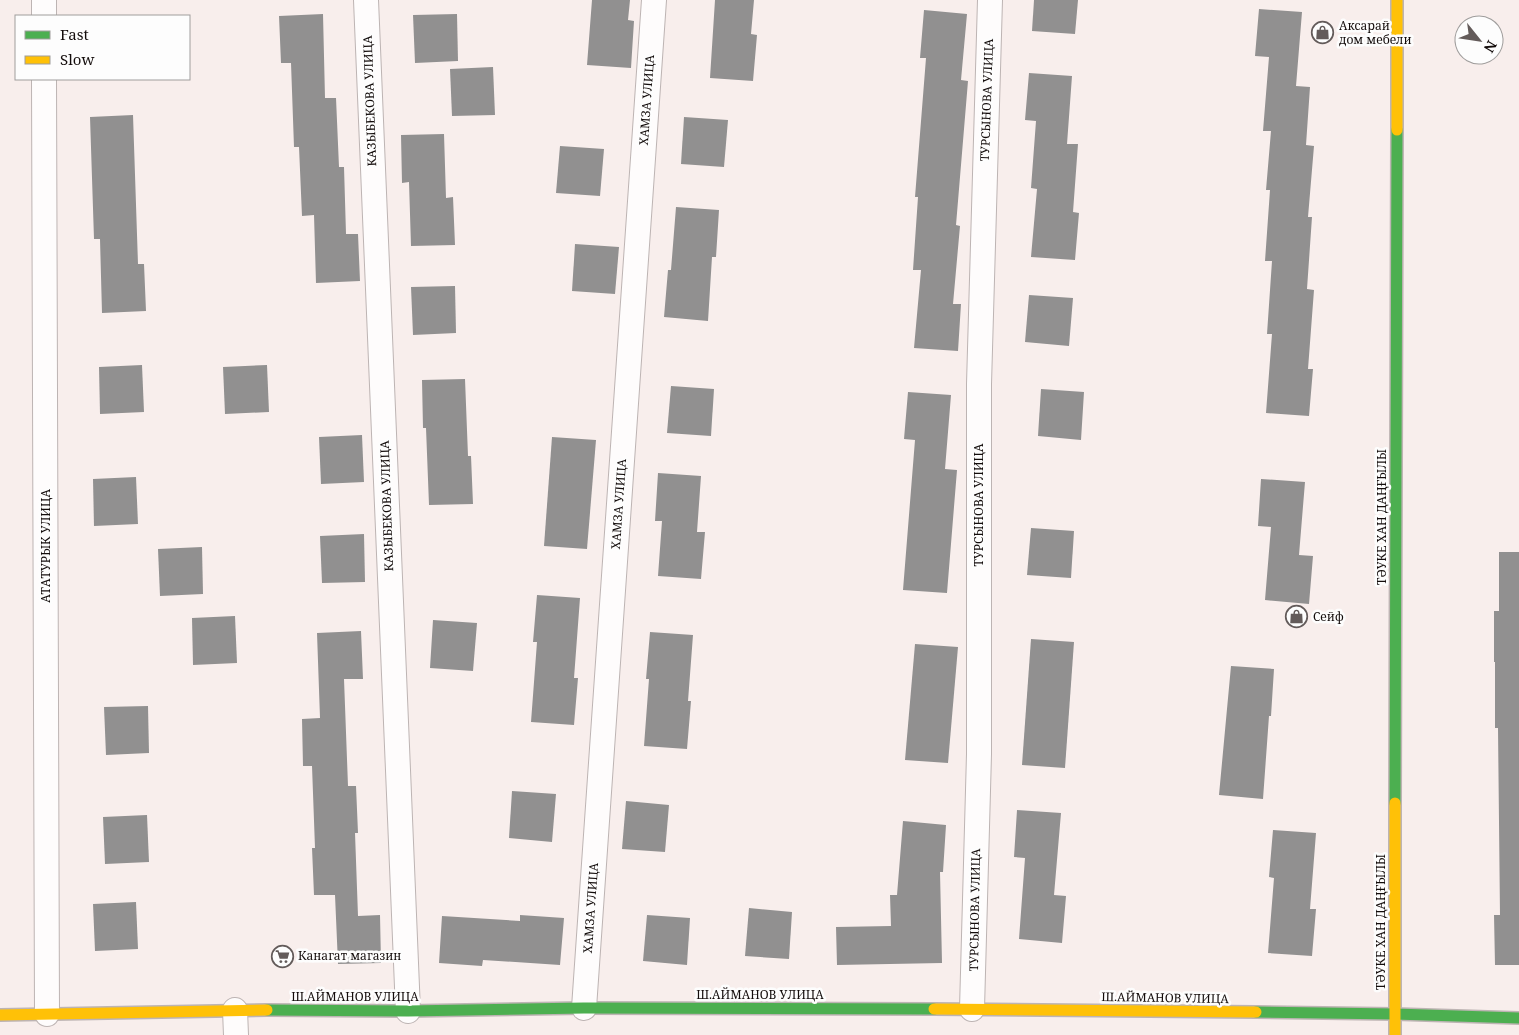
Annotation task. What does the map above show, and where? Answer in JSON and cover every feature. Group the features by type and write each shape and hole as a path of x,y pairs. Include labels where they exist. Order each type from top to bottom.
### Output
{"street":[{"path":"44,0 44,15"},
{"name":"КАЗЫБЕКОВА УЛИЦА","path":"366,0 408,1011"},
{"name":"ХАМЗА УЛИЦА","path":"584,1008 654,0"},
{"name":"ТУРСЫНОВА УЛИЦА","path":"972,1009 979,754 980,384 990,0"},
{"name":"ТӘУКЕ ХАН ДАҢҒЫЛЫ","path":"1394,1035 1397,0"},
{"name":"АТАТУРЫК УЛИЦА","path":"44,80 48,1014"},
{"name":"Ш.АЙМАНОВ УЛИЦА","path":"0,1015 235,1010 408,1011 584,1008 972,1009 1395,1014 1519,1018"},
{"path":"235,1010 236,1035"}],"building":[{"path":"592,0 630,0 628,20 634,21 631,68 587,65"},
{"path":"715,0 754,0 751,34 757,35 753,81 710,78"},
{"path":"1034,0 1078,0 1075,34 1032,31"},
{"path":"1259,9 1302,12 1296,86 1310,87 1306,145 1314,146 1308,217 1312,217 1307,289 1314,290 1308,369 1313,369 1309,416 1266,413 1272,334 1267,334 1272,261 1265,261 1270,190 1266,190 1271,131 1263,131 1269,57 1255,56"},
{"path":"924,10 967,14 961,80 968,81 956,225 960,226 953,304 961,304 958,351 914,348 921,270 913,270 918,197 915,197 926,58 920,58"},
{"path":"323,14 325,98 336,98 339,167 344,167 346,234 358,234 360,281 316,283 314,215 302,216 299,147 294,147 291,63 281,63 279,16"},
{"path":"457,14 458,61 415,63 413,15"},
{"path":"493,67 495,115 452,116 450,69"},
{"path":"1029,73 1072,76 1067,144 1078,144 1073,212 1079,213 1075,260 1031,257 1037,189 1031,188 1036,121 1025,120"},
{"path":"133,115 138,264 144,264 146,311 102,313 100,239 94,239 90,117"},
{"path":"684,117 728,120 724,167 681,164"},
{"path":"444,134 446,198 453,197 455,245 411,246 409,182 402,183 401,135"},
{"path":"560,146 604,149 600,196 556,193"},
{"path":"676,207 719,210 716,257 712,257 708,321 664,317 668,270 671,270"},
{"path":"575,244 619,247 615,294 572,291"},
{"path":"455,286 456,333 413,335 411,287"},
{"path":"1029,295 1073,298 1069,346 1025,342"},
{"path":"142,365 144,412 100,414 99,367"},
{"path":"267,365 269,412 225,414 223,367"},
{"path":"465,379 468,456 471,456 473,504 429,505 426,428 423,428 422,380"},
{"path":"671,386 714,389 711,436 667,433"},
{"path":"1041,389 1084,392 1081,440 1038,436"},
{"path":"908,392 951,395 945,469 957,470 947,593 903,590 915,440 904,439"},
{"path":"362,435 364,482 321,484 319,437"},
{"path":"552,437 596,440 587,549 544,546"},
{"path":"658,473 701,476 697,532 705,532 701,579 658,576 662,521 655,521"},
{"path":"136,477 138,524 94,526 93,479"},
{"path":"1261,479 1305,482 1299,555 1313,556 1309,604 1265,600 1271,527 1258,526"},
{"path":"1031,528 1074,531 1071,578 1027,575"},
{"path":"364,534 365,582 322,583 320,536"},
{"path":"202,547 203,594 160,596 158,549"},
{"path":"1499,552 1519,552 1519,965 1495,965 1494,915 1500,915 1498,728 1495,728 1494,662 1494,611 1499,611"},
{"path":"537,595 580,598 574,678 578,678 574,725 531,722 537,642 533,642"},
{"path":"235,616 237,663 193,665 192,618"},
{"path":"433,620 477,623 473,671 430,668"},
{"path":"361,631 363,679 344,679 348,786 356,786 358,833 355,833 358,916 380,915 381,963 338,964 335,895 314,895 312,848 315,848 312,766 303,766 302,719 320,718 317,633"},
{"path":"650,632 693,635 688,701 691,701 687,749 644,746 649,679 646,679"},
{"path":"1031,639 1074,642 1065,768 1022,765"},
{"path":"915,644 958,647 948,763 905,760"},
{"path":"1231,666 1274,669 1263,799 1219,795"},
{"path":"148,706 149,753 106,755 104,707"},
{"path":"512,791 556,794 552,842 509,838"},
{"path":"626,801 669,805 665,852 622,849"},
{"path":"1017,810 1061,813 1054,895 1066,896 1062,943 1019,939 1025,858 1014,857"},
{"path":"147,815 149,862 105,864 103,817"},
{"path":"903,821 946,825 943,872 940,872 942,963 837,965 836,927 891,926 890,895 897,895"},
{"path":"1273,830 1316,833 1310,909 1316,909 1312,956 1268,953 1274,878 1269,877"},
{"path":"136,902 138,949 95,951 93,904"},
{"path":"749,908 792,912 789,959 745,956"},
{"path":"520,915 564,918 560,965 483,960 482,966 439,963 442,916 520,921"},
{"path":"647,915 690,918 687,965 643,961"}],"traffic: fast":[{"path":"1395,803 1397,130"},
{"path":"267,1010 408,1011 584,1008 934,1009"},
{"path":"1256,1012 1519,1018"}],"traffic: slow":[{"path":"1397,0 1397,130"},
{"path":"1395,803 1395,1035"},
{"path":"934,1009 1256,1012"},
{"path":"0,1015 267,1010"}],"place":[{"name":"Аксарай дом мебели","path":"1323,33"},
{"name":"Сейф","path":"1297,617"},
{"name":"Канагат магазин","path":"282,956"}]}
